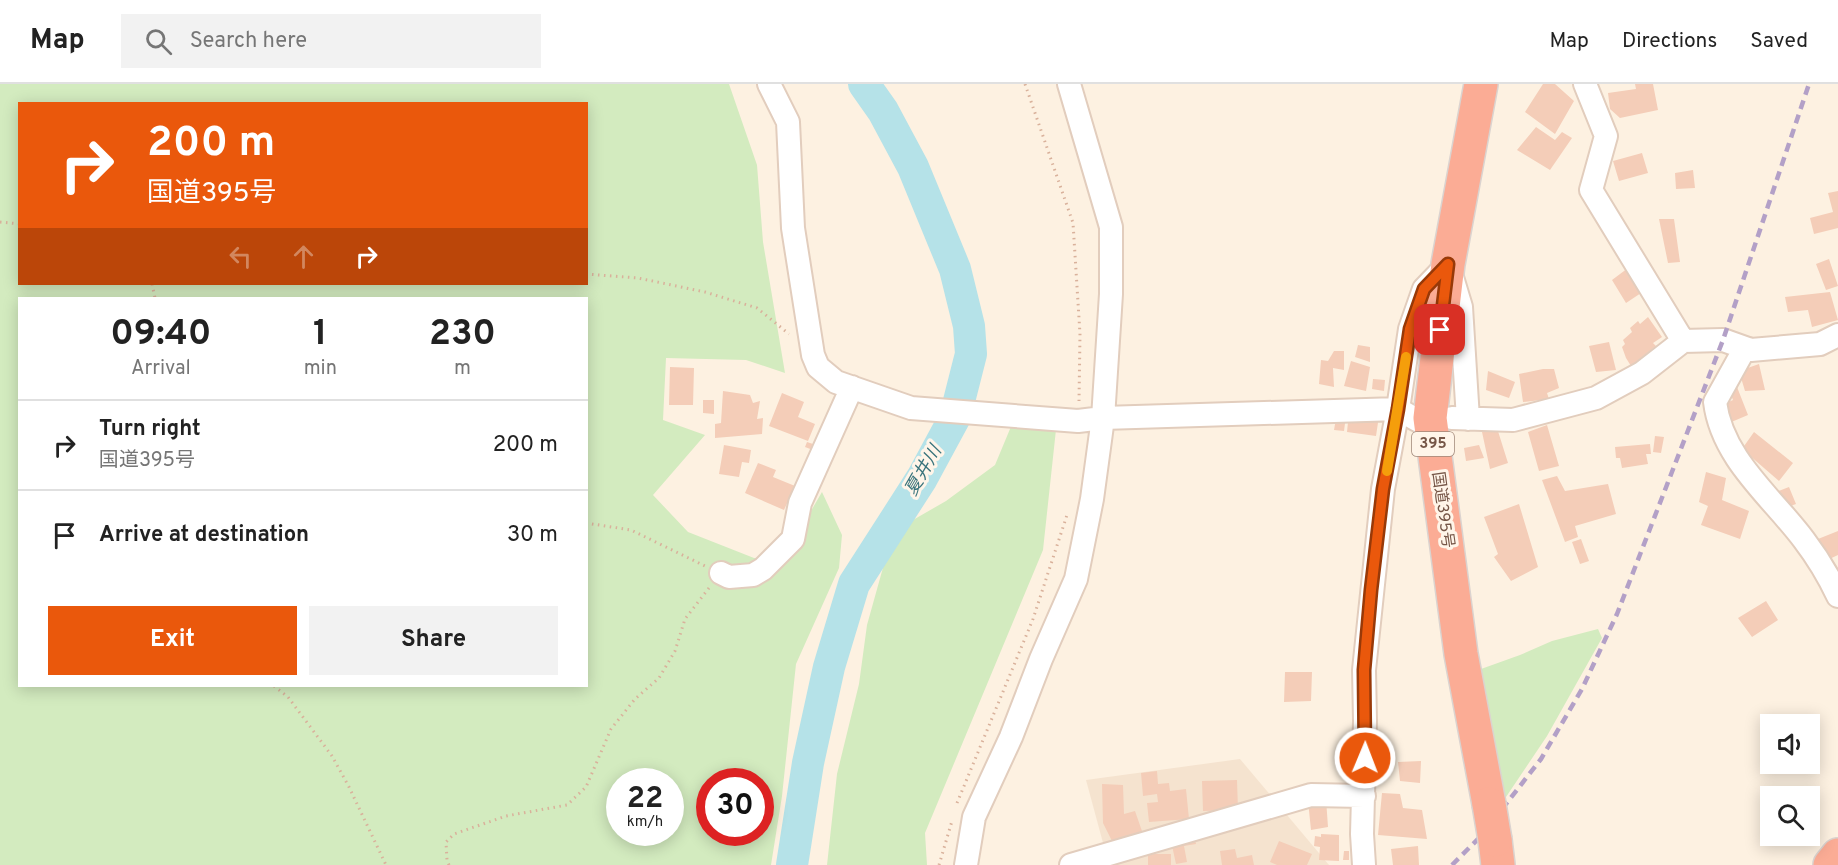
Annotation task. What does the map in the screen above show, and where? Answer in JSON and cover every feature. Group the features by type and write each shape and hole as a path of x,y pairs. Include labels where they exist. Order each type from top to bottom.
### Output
{"highway":[{"name":"国道395号","path":"1481,84 1448,264 1430,418 1461,654 1497,852"},
{"path":"1830,865 1838,855"}],"street":[{"path":"769,84 788,122 793,228 813,355 818,367 836,382 911,408 1078,421 1103,418 1407,414"},
{"path":"966,865 974,817 1011,737 1041,659 1077,579 1092,499 1103,418 1111,294 1111,227 1069,84"},
{"path":"1585,84 1606,136 1591,190 1683,341"},
{"path":"1364,865 1362,834 1364,670 1383,489 1407,414 1410,329 1424,289 1448,264 1461,307 1460,418 1513,420 1596,398 1642,373 1683,341 1723,340 1751,350 1820,344 1838,334"},
{"path":"1745,348 1715,402 1730,447 1760,489 1804,540 1838,596"},
{"path":"721,573 729,577 753,575 763,569 793,539 800,503 860,390"},
{"path":"1071,865 1311,795 1364,796"}],"path":[{"path":"1025,84 1073,223 1080,334 1078,421"},
{"path":"0,222 18,224"},
{"path":"588,274 638,278 705,292 757,308 813,355"},
{"path":"957,803 1033,619 1068,512"},
{"path":"449,865 446,842 454,834 506,816 567,805 586,787 611,729 635,699 659,678 675,651 686,619 721,573 631,530 588,523"},
{"path":"275,687 288,697 332,756 386,865"},
{"path":"939,865 954,814"}],"shaded area":[{"path":"1240,759 1329,865 1109,865 1086,780"}],"green space":[{"path":"0,84 729,84 757,165 763,242 785,373 746,360 666,358 663,420 705,435 653,495 688,532 754,558 783,559 822,492 842,535 839,568 796,664 782,796 771,865 0,865"},
{"path":"1020,405 1058,411 1043,550 925,833 927,865 827,865 837,774 859,684 867,625 891,539 906,524 946,501 995,465"},
{"path":"1598,629 1602,638 1547,736 1504,800 1481,669 1552,641"}],"building":[{"path":"1543,84 1555,84 1574,101 1555,134 1525,112"},
{"path":"1635,84 1653,84 1658,110 1620,118 1610,109 1608,93 1636,89"},
{"path":"1536,127 1555,140 1562,132 1572,138 1550,170 1517,150"},
{"path":"1642,153 1648,173 1619,181 1613,161"},
{"path":"1693,170 1695,188 1676,189 1675,173"},
{"path":"1838,191 1838,228 1814,234 1810,218 1833,212 1828,193"},
{"path":"1659,219 1674,219 1680,262 1668,263"},
{"path":"1829,259 1838,286 1826,290 1816,264"},
{"path":"1628,268 1641,293 1626,303 1612,280"},
{"path":"1830,292 1838,320 1812,327 1808,310 1788,312 1785,297"},
{"path":"1648,317 1662,337 1653,343 1656,346 1631,366 1622,347 1625,344 1623,340 1632,332 1630,328 1638,321 1640,324"},
{"path":"1609,342 1616,370 1596,372 1589,346"},
{"path":"1358,345 1370,347 1370,362 1355,357"},
{"path":"1334,351 1344,351 1344,370 1333,368 1334,387 1319,384 1321,360 1328,361"},
{"path":"1351,361 1370,367 1366,391 1344,386"},
{"path":"1759,364 1765,390 1745,391 1739,371"},
{"path":"670,367 694,368 693,405 669,405"},
{"path":"1554,369 1559,388 1547,393 1549,399 1523,402 1519,374"},
{"path":"1488,371 1515,382 1509,398 1486,390"},
{"path":"1373,379 1385,380 1384,391 1372,389"},
{"path":"1737,387 1748,415 1729,423 1722,405 1733,400 1729,390"},
{"path":"723,391 750,395 753,403 760,401 757,419 763,418 762,434 715,438 715,424 721,423"},
{"path":"782,393 804,402 798,417 815,424 808,441 769,426"},
{"path":"703,400 714,400 714,414 703,413"},
{"path":"1338,407 1347,408 1344,431 1334,430"},
{"path":"1349,412 1379,416 1376,436 1347,432"},
{"path":"1547,425 1559,466 1539,471 1528,432"},
{"path":"1497,428 1508,463 1490,469 1482,432"},
{"path":"1754,432 1793,463 1779,481 1742,449"},
{"path":"1655,436 1664,437 1661,453 1653,452"},
{"path":"807,442 816,445 813,450 805,447"},
{"path":"1650,444 1651,454 1646,454 1648,464 1622,468 1620,458 1616,458 1615,447"},
{"path":"724,445 751,450 749,463 742,462 739,477 719,474"},
{"path":"1479,445 1484,458 1466,461 1464,448"},
{"path":"758,463 776,470 773,477 795,486 784,510 745,493"},
{"path":"1706,472 1726,478 1722,500 1749,511 1740,539 1701,525 1708,506 1699,502"},
{"path":"1557,476 1565,491 1608,484 1616,514 1575,526 1578,537 1565,542 1542,480"},
{"path":"1789,487 1796,504 1782,509 1773,493"},
{"path":"1519,504 1538,567 1511,581 1494,557 1498,554 1484,517"},
{"path":"1838,531 1838,555 1823,562 1813,541"},
{"path":"1581,539 1589,561 1580,564 1572,542"},
{"path":"1766,601 1778,620 1752,637 1738,618"},
{"path":"1285,672 1312,672 1311,701 1284,702"},
{"path":"1421,761 1420,783 1400,781 1398,762"},
{"path":"1157,771 1158,784 1169,783 1170,791 1186,789 1189,819 1149,822 1147,803 1158,802 1157,794 1143,796 1141,773"},
{"path":"1237,780 1238,810 1203,811 1202,781"},
{"path":"1102,784 1123,785 1124,814 1135,811 1143,834 1113,843 1103,823"},
{"path":"1382,793 1400,794 1403,808 1422,810 1427,839 1378,835"},
{"path":"1326,799 1328,827 1311,830 1308,801"},
{"path":"1321,834 1339,835 1339,861 1319,860 1320,847 1314,846 1315,836 1321,837"},
{"path":"1194,836 1196,844 1184,846 1187,862 1176,864 1171,841"},
{"path":"1279,841 1312,854 1307,865 1277,865 1270,862"},
{"path":"1418,846 1419,865 1393,865 1391,849"},
{"path":"1235,849 1237,858 1252,855 1254,865 1222,865 1220,851"},
{"path":"1344,851 1349,851 1349,860 1343,860"},
{"path":"1148,854 1171,854 1171,865 1148,865"}],"waterway":[{"name":"夏井川","path":"792,865 808,763 829,667 854,584 922,478 955,417 971,354 969,326 955,269 913,167 883,111 864,84"}],"railway":[{"path":"1452,865 1481,836 1541,759 1582,689 1617,614 1723,340 1809,84"}],"slow traffic":[{"path":"1387,471 1406,357"}],"route":[{"path":"1365,758 1364,670 1383,489 1410,329 1424,289 1448,264 1440,330"}]}
